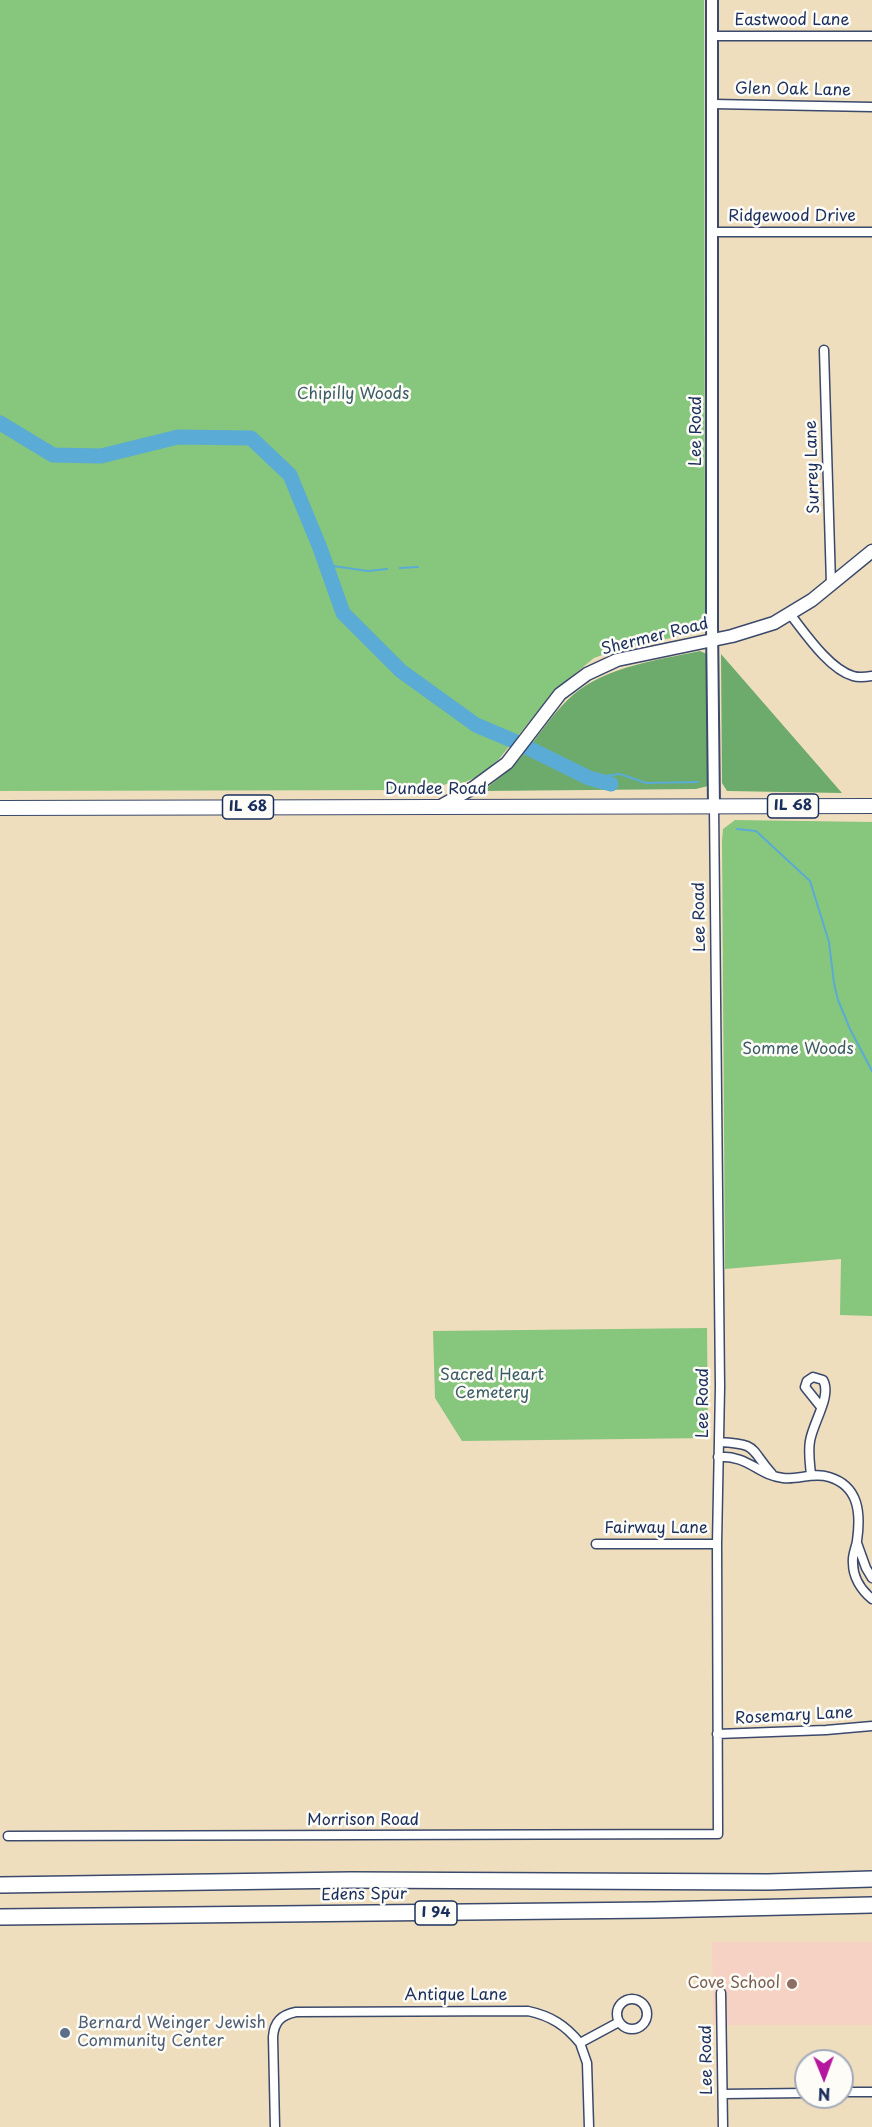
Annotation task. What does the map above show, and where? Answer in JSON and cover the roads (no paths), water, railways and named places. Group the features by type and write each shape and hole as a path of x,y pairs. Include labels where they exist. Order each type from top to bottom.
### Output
{"highway":[{"name":"Edens Spur","path":"0,1885 351,1880 768,1882 872,1879"},
{"name":"Edens Spur","path":"0,1917 654,1911 872,1905"}],"main road":[{"name":"Shermer Road","path":"439,807 472,788 507,763 560,694 587,674 616,660 753,631 774,623 812,600 872,551"},
{"name":"Dundee Road","path":"0,808 872,806"}],"street":[{"name":"Lee Road","path":"712,0 712,640 719,1442 718,1834"},
{"name":"Eastwood Lane","path":"712,36 872,36"},
{"name":"Glen Oak Lane","path":"713,104 872,107"},
{"name":"Ridgewood Drive","path":"712,232 872,232"},
{"name":"Surrey Lane","path":"824,350 831,584"},
{"path":"790,614 820,651 844,672 853,676 872,676"},
{"path":"811,1475 810,1443 814,1423 821,1407"},
{"path":"719,1442 741,1444 754,1449 774,1476"},
{"path":"718,1457 743,1459 774,1476 829,1477 844,1484 858,1504 860,1514 853,1559 855,1574 864,1593 872,1599"},
{"path":"857,1543 872,1578"},
{"name":"Fairway Lane","path":"596,1544 717,1544"},
{"name":"Rosemary Lane","path":"717,1734 836,1730 872,1726"},
{"name":"Morrison Road","path":"8,1836 718,1834"},
{"name":"Lee Road","path":"721,1993 723,2127"},
{"name":"Antique Lane","path":"275,2127 274,2027 287,2014 296,2012 528,2011 547,2016 562,2024 580,2043"},
{"path":"589,2127 588,2075 585,2053 580,2043 619,2022"},
{"path":"854,2092 872,2092"},
{"path":"723,2094 794,2093"}],"waterway":[{"path":"0,423 53,455 101,456 178,437 251,438 290,475 320,548 343,613 401,671 476,725 589,778 611,784"},
{"path":"326,565 368,571 387,569"},
{"path":"400,568 418,567"},
{"path":"589,778 620,774 646,783 698,782"},
{"path":"737,829 756,831 810,881 829,942 838,1000 872,1071"}],"place":[{"name":"Cove School","path":"792,1984"},
{"name":"Bernard Weinger Jewish Community Center","path":"65,2033"}],"park label":[{"name":"Chipilly Woods","path":"353,395"},
{"name":"Somme Woods","path":"798,1050"},
{"name":"Sacred Heart Cemetery","path":"492,1385"}]}
